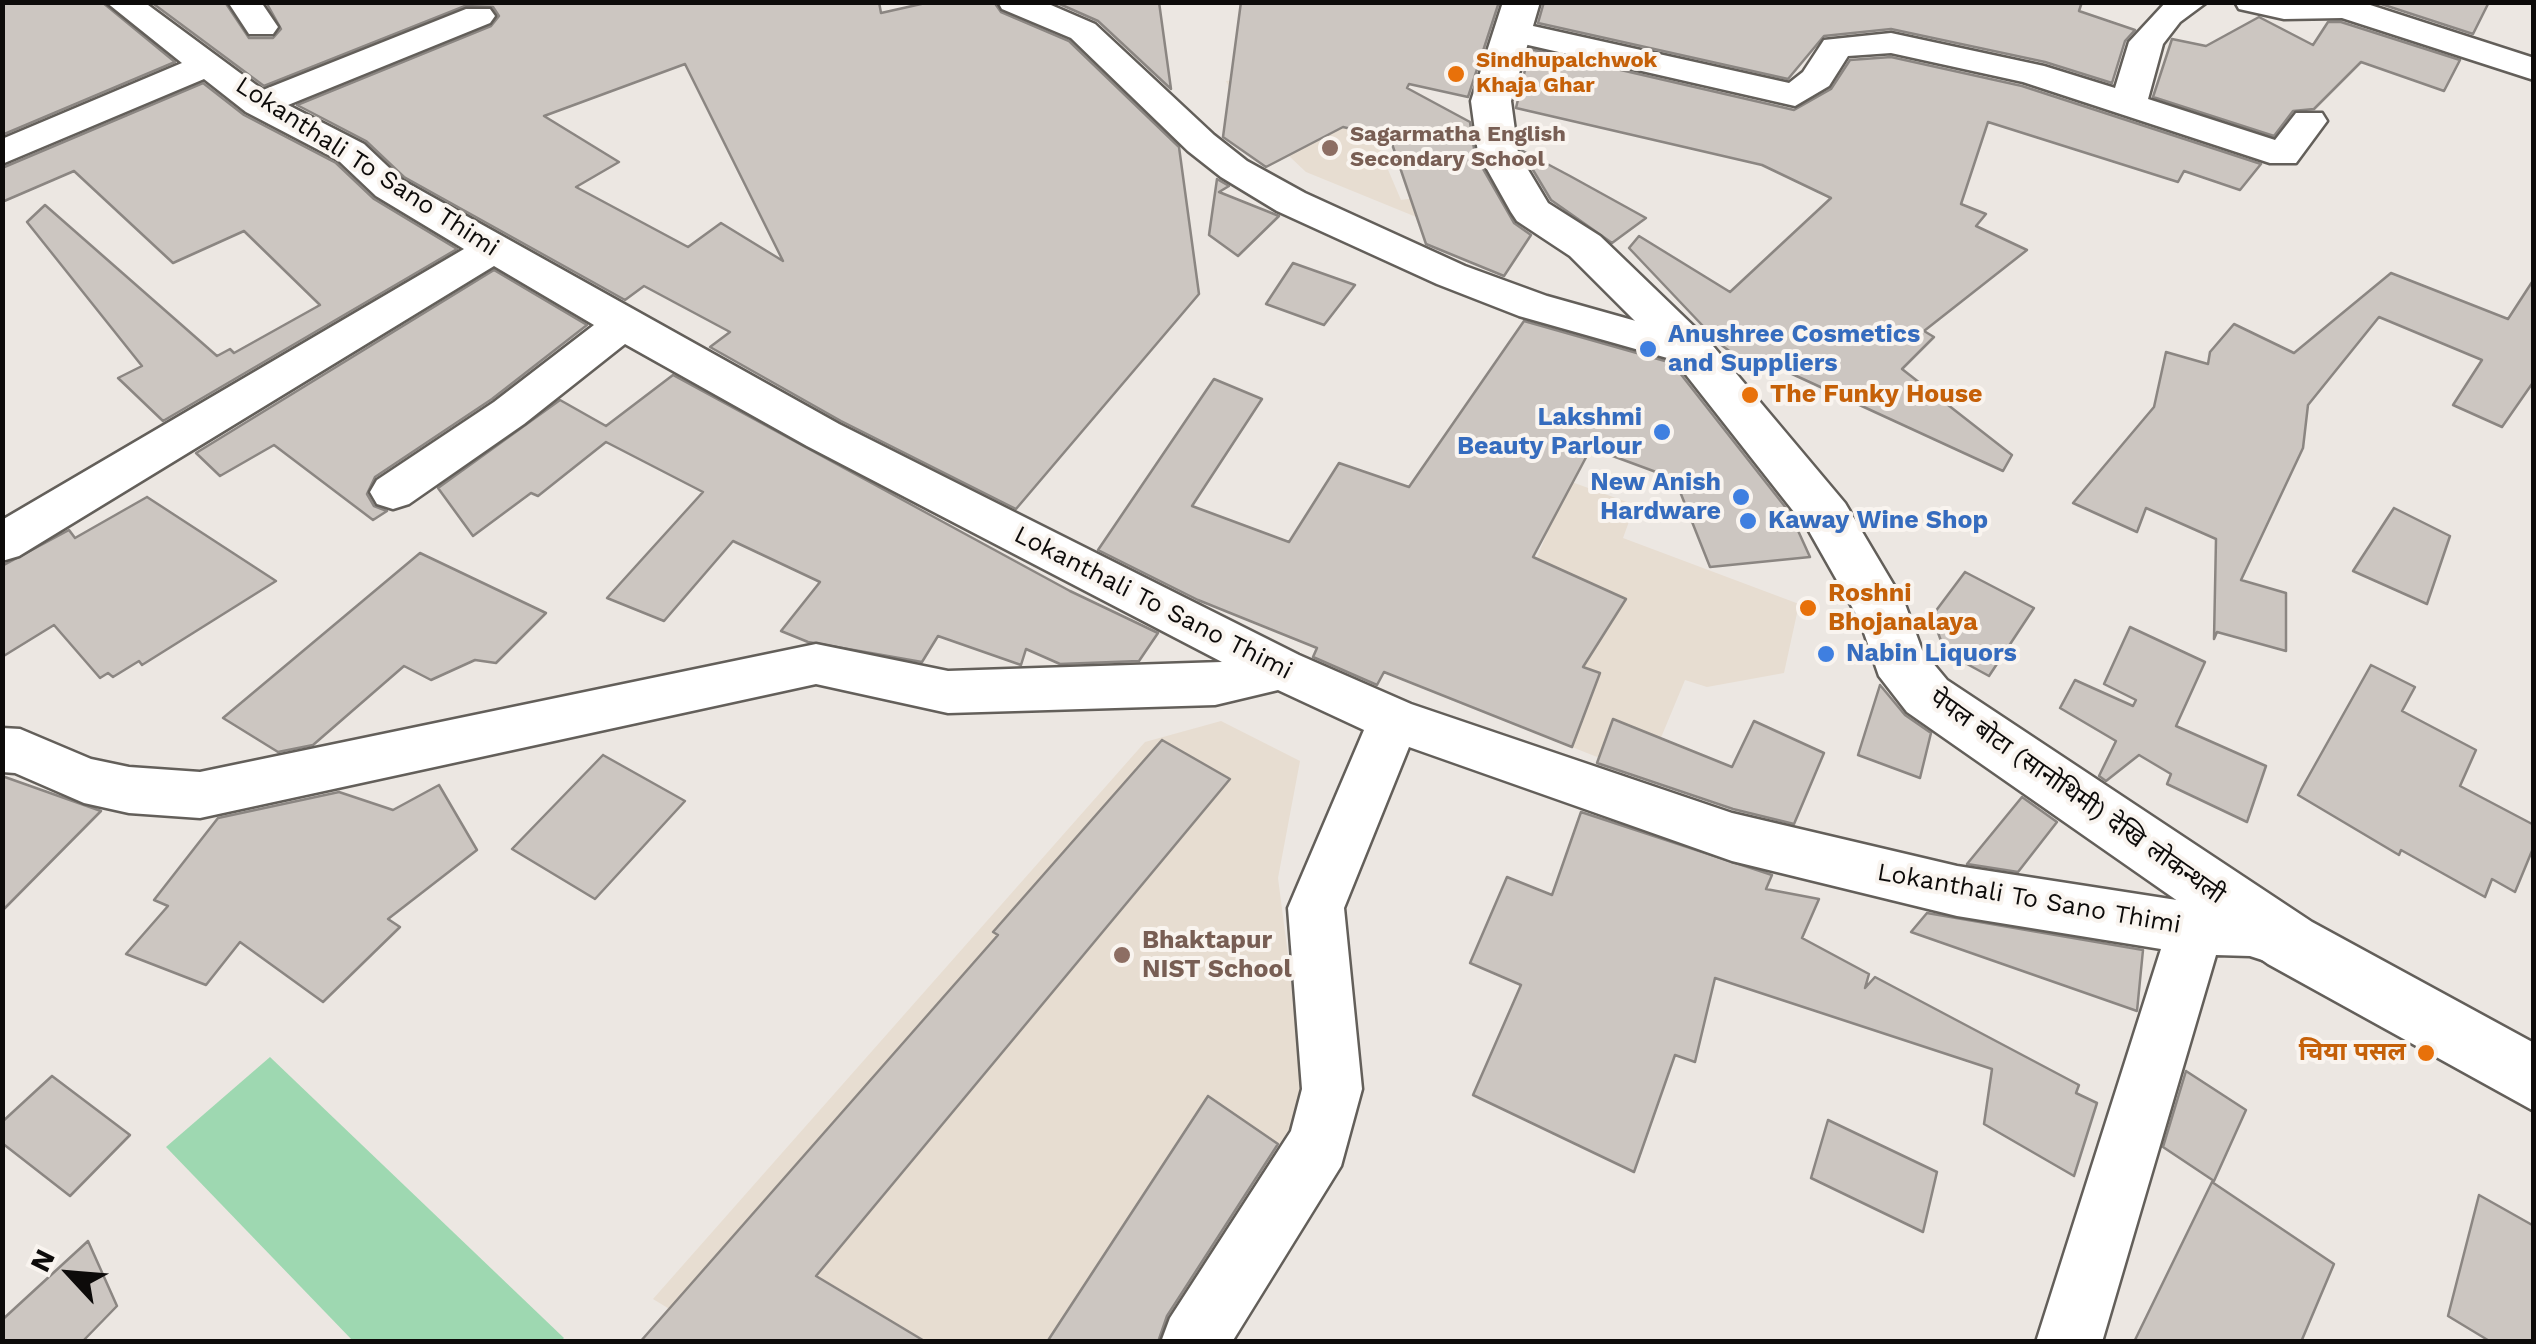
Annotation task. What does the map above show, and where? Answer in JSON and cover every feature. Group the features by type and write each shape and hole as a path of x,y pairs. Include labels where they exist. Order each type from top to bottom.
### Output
{"main road":[{"name":"पेपल बोटा (सानोथिमी) देखि लोकन्थली","path":"1519,17 1491,100 1498,153 1532,212 1585,246 1692,351 1827,516 1886,618 1898,660 1927,696 2290,943 2534,1079"}],"street":[{"name":"Lokanthali To Sano Thimi","path":"122,2 210,64 258,104 351,152 389,188 622,324 823,435 1281,669 1394,720 1732,838 1956,891 2196,929 2250,930 2290,943"},
{"path":"1014,2 1084,31 1201,143 1234,169 1291,202 1500,293 1692,351"},
{"path":"2252,2 2284,9 2321,5 2347,9 2534,70"},
{"path":"2129,103 2146,42 2166,8"},
{"path":"258,104 478,16"},
{"path":"1519,17 1794,95 1816,79 1836,47 1891,43 2032,73 2283,154 2309,121"},
{"path":"2,153 210,64"},
{"path":"2,544 493,249"},
{"path":"393,492 509,413 622,324"},
{"path":"2,750 20,751 84,780 129,790 200,796 816,664 914,688 948,692 1214,684 1281,669"},
{"path":"1194,1342 1319,1144 1332,1089 1316,908 1394,720"},
{"path":"2069,1342 2196,929"}],"shaded area":[{"name":"Sagarmatha English Secondary School","path":"1287,73 1381,95 1360,131 1389,145 1380,151 1401,200 1431,196 1431,223 1306,172 1240,110 1226,81"},
{"path":"1569,481 1635,505 1623,538 1799,604 1784,673 1707,687 1685,680 1645,776 1408,682 1520,598"},
{"name":"Bhaktapur NIST School","path":"1221,721 1300,761 1278,878 1298,1032 1313,1090 1159,1341 722,1341 653,1299 1145,742"}],"green space":[{"path":"270,1057 564,1338 353,1341 166,1147"}],"building":[{"path":"2,2 102,2 175,62 2,135"},
{"path":"151,2 225,2 249,38 273,38 281,29 266,2 879,2 881,13 930,2 994,2 1001,12 1069,41 1179,147 1199,294 1016,509 841,421 710,347 730,332 644,286 625,300 404,177 366,141 297,105 491,26 499,16 493,7 465,6 264,86","holes":["685,64 783,261 721,223 688,247 576,187 619,162 544,116"]},
{"path":"1055,2 1159,2 1171,89 1098,21"},
{"path":"1241,2 1499,2 1468,97 1409,84 1407,88 1470,122 1475,155 1514,223 1531,235 1504,276 1426,244 1390,138 1343,127 1266,167 1223,137"},
{"path":"1544,2 2082,2 2079,11 2135,30 2125,41 2112,83 2045,62 1891,29 1824,36 1788,79 1538,23"},
{"path":"2375,2 2489,2 2473,34"},
{"path":"2259,17 2313,45 2328,22 2341,22 2460,60 2444,91 2361,62 2314,109 2293,111 2274,136 2153,97 2172,39 2206,46"},
{"path":"1530,49 1794,110 1831,89 1850,60 1891,57 2022,86 2261,164 2240,190 2184,171 2178,182 1988,122 1961,204 1986,214 1976,226 2027,250 1924,331 1934,337 1902,369 2012,455 2003,471 1766,362 1760,374 1720,344 1629,248 1639,236 1730,292 1831,198 1762,165 1516,108"},
{"path":"203,83 244,115 336,163 374,199 457,249 163,421 118,378 142,366 27,222 45,205 217,356 230,349 234,353 320,305 244,231 173,263 74,171 2,202 2,168"},
{"path":"1521,150 1646,218 1612,243 1551,200"},
{"path":"1217,179 1229,186 1219,192 1279,216 1238,256 1209,235"},
{"path":"1293,263 1355,285 1324,325 1266,304"},
{"path":"494,270 587,325 492,399 375,477 367,494 374,506 387,511 373,520 274,445 220,476 196,453"},
{"path":"2391,273 2508,319 2534,279 2534,381 2502,427 2453,405 2482,360 2379,317 2308,405 2303,448 2241,580 2286,593 2286,651 2217,632 2214,639 2216,539 2146,508 2137,532 2073,503 2154,407 2166,352 2208,364 2210,352 2234,324 2294,353"},
{"path":"1524,321 1672,363 1790,513 1810,557 1710,567 1675,479 1591,448 1533,557 1626,599 1583,667 1600,673 1572,747 1384,672 1377,685 1313,657 1317,648 1198,600 1098,550 1214,379 1262,399 1192,506 1289,542 1339,463 1409,487"},
{"path":"673,375 1070,591 1158,633 1139,661 1060,664 1026,649 1021,665 938,636 922,662 808,642 781,631 820,582 733,541 664,621 607,598 703,492 606,442 538,496 531,493 473,536 438,488 560,400 606,426"},
{"path":"147,497 276,581 142,665 139,661 113,677 108,673 100,678 54,625 2,657 2,566 69,530 75,538"},
{"path":"2394,508 2450,536 2427,604 2353,571"},
{"path":"420,553 546,613 496,663 475,660 431,680 404,666 313,745 278,752 223,718"},
{"path":"1965,572 2034,608 1989,676 1945,652 1932,616"},
{"path":"2130,627 2205,662 2176,726 2266,766 2247,822 2167,784 2171,774 2139,755 2106,781 2099,776 2116,741 2060,708 2075,680 2133,706 2136,700 2104,684"},
{"path":"2371,665 2415,687 2402,711 2476,750 2460,786 2534,825 2534,846 2515,892 2492,879 2485,897 2401,850 2399,855 2298,795"},
{"path":"1880,685 1905,715 1931,733 1920,778 1858,755"},
{"path":"1613,719 1732,767 1754,721 1824,753 1794,824 1733,809 1597,763"},
{"path":"1162,740 1230,779 816,1276 926,1342 640,1342 998,935 993,932"},
{"path":"603,755 685,801 595,899 512,849"},
{"path":"2,776 101,811 2,911"},
{"path":"439,785 477,850 388,919 400,927 323,1002 240,942 206,985 126,954 168,906 154,900 218,818 339,792 393,810"},
{"path":"2022,797 2057,822 2018,872 1967,864"},
{"path":"1581,812 1772,875 1766,889 1819,899 1802,938 1869,974 1865,988 1875,977 2079,1085 2076,1093 2097,1103 2074,1176 1984,1124 1992,1069 1715,978 1695,1062 1675,1055 1634,1172 1473,1095 1521,985 1470,963 1507,877 1552,895"},
{"path":"1927,913 2143,950 2137,1011 1911,932"},
{"path":"2186,1071 2246,1110 2214,1181 2163,1147"},
{"path":"52,1076 130,1135 70,1196 2,1143 2,1122"},
{"path":"1208,1096 1278,1144 1167,1316 1158,1342 1047,1342"},
{"path":"1828,1120 1937,1172 1923,1232 1811,1178"},
{"path":"2212,1182 2334,1264 2301,1342 2134,1342"},
{"path":"2479,1195 2534,1226 2534,1342 2491,1342 2448,1316"},
{"path":"88,1241 117,1306 82,1342 2,1342 2,1320"}],"place":[{"name":"Sindhupalchwok Khaja Ghar","path":"1456,74"},
{"name":"Sagarmatha English Secondary School","path":"1330,148"},
{"name":"Anushree Cosmetics and Suppliers","path":"1648,349"},
{"name":"The Funky House","path":"1750,395"},
{"name":"Lakshmi Beauty Parlour","path":"1662,432"},
{"name":"New Anish Hardware","path":"1741,497"},
{"name":"Kaway Wine Shop","path":"1748,521"},
{"name":"Roshni Bhojanalaya","path":"1808,608"},
{"name":"Nabin Liquors","path":"1826,654"},
{"name":"Bhaktapur NIST School","path":"1122,955"},
{"name":"चिया पसल","path":"2426,1053"}]}
